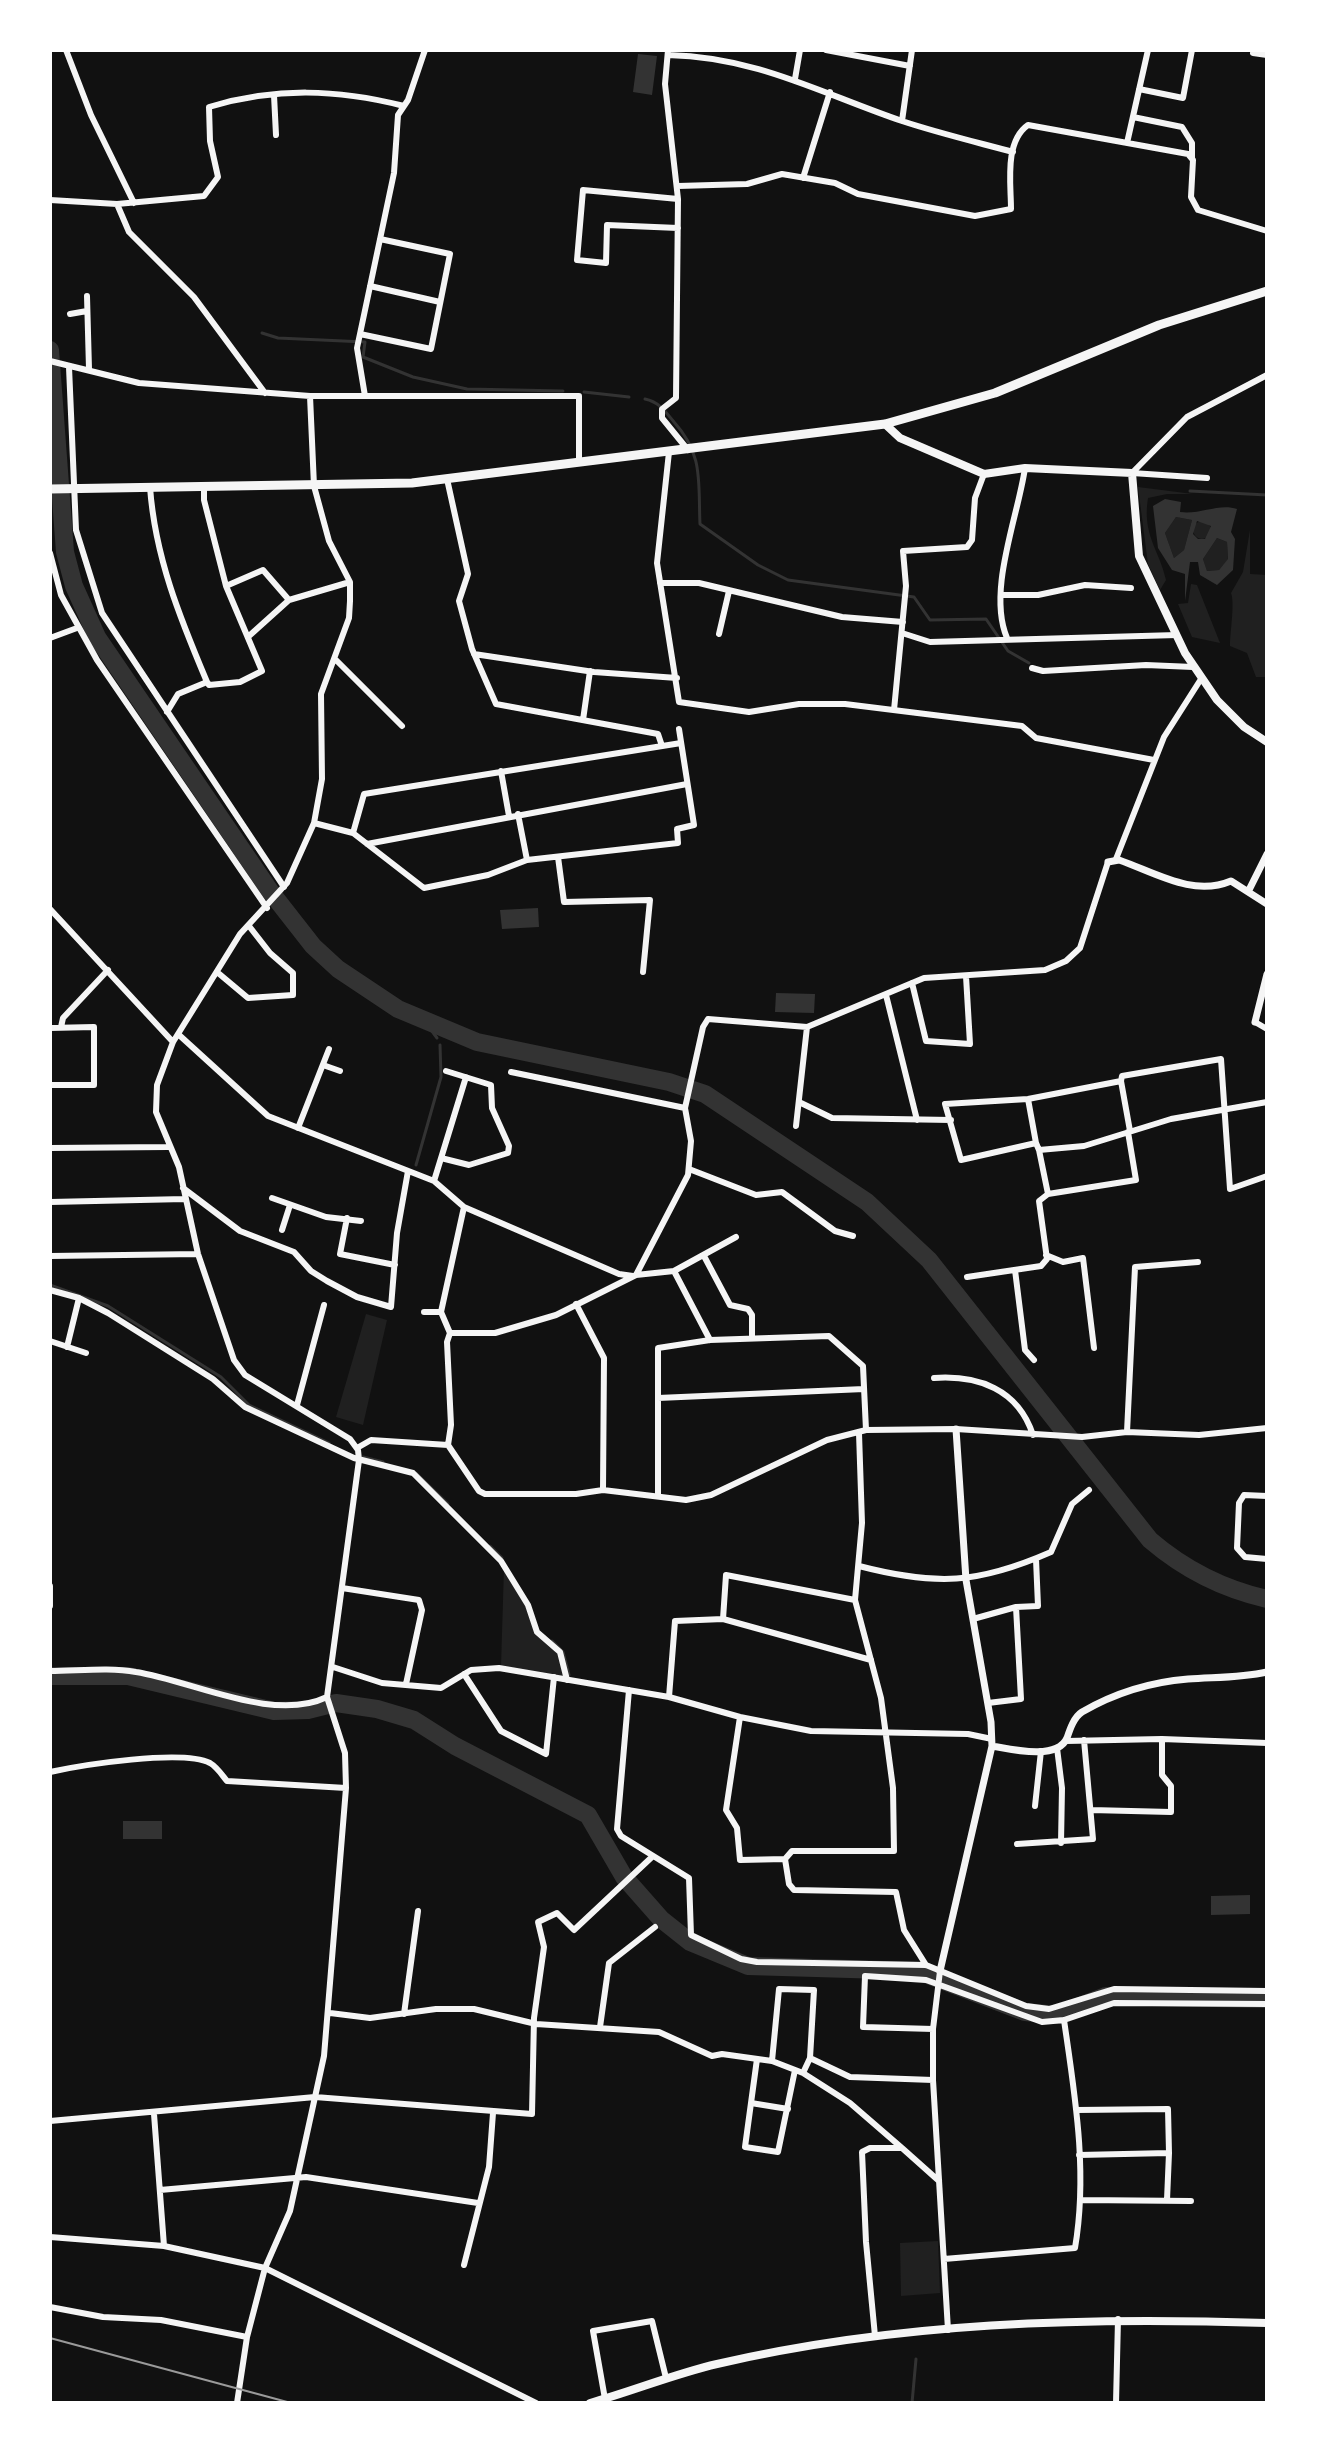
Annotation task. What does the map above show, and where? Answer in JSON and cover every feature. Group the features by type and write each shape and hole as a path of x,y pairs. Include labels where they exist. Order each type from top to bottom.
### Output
{"main road":[{"path":"50,489 314,486 447,479 885,424 995,393 1159,325 1267,291"},
{"path":"885,424 900,438 984,474 1025,468 1132,473 1139,556 1193,667 1244,727 1267,742"},
{"path":"590,2403 728,2361 875,2336 1118,2319 1267,2323"}],"street":[{"path":"66,50 91,115 134,203"},
{"path":"365,396 357,348 394,173 398,115 425,50"},
{"path":"795,79 800,50"},
{"path":"826,50 910,66"},
{"path":"902,121 912,50"},
{"path":"1127,143 1148,50"},
{"path":"1139,89 1183,98 1192,50"},
{"path":"1254,50 1253,53 1267,55"},
{"path":"688,450 662,418 662,409 676,398 678,186 665,84 668,52 714,56 795,79 902,121 1013,152"},
{"path":"50,200 117,204 204,196 218,177 210,141 209,107 241,97 339,91 404,106"},
{"path":"803,178 830,92"},
{"path":"274,95 276,135"},
{"path":"1133,117 1182,127 1192,143 1191,197 1198,210 1267,231"},
{"path":"678,186 747,184 782,174 835,183 858,194 975,216 1011,209 1013,152 1019,132 1028,125 1188,154 1193,160"},
{"path":"678,199 583,190 577,260 606,263 607,225 678,228"},
{"path":"117,204 129,232 194,297 265,393"},
{"path":"360,334 431,349 450,254 380,239"},
{"path":"370,286 440,302"},
{"path":"87,296 89,369"},
{"path":"70,314 87,311"},
{"path":"50,361 139,383 310,396 579,396 579,462"},
{"path":"67,366 71,489 76,530 102,613 283,888"},
{"path":"1132,473 1187,417 1267,375"},
{"path":"237,2403 247,2337 265,2268 285,2226 297,2177 330,2013 346,1788 345,1753 327,1699 359,1460 357,1448 328,1422 245,1375 234,1360 198,1254 179,1167 168,1147 156,1112 157,1085 173,1042 249,926 283,888 314,823 322,779 321,694 349,618 350,582 329,541 314,486 310,396"},
{"path":"669,452 657,563 679,702 749,712 799,704 894,710 1022,726 1036,738 1154,760"},
{"path":"1007,638 1001,623 1003,555 1021,499 1025,468"},
{"path":"1132,473 1207,478"},
{"path":"894,710 906,586 903,551 967,547 972,540 975,498 984,474"},
{"path":"447,479 468,574 459,601 474,654 496,704 658,734 662,746"},
{"path":"150,487 153,530 177,611 207,682 209,685 240,682 262,671 226,586 204,500 204,487"},
{"path":"50,553 61,595 77,628 158,757 268,906"},
{"path":"226,586 263,570 289,600"},
{"path":"249,636 289,600 350,582"},
{"path":"660,583 699,583 842,617 903,622"},
{"path":"1003,595 1038,595 1085,585 1131,588"},
{"path":"719,634 729,591"},
{"path":"50,638 77,628"},
{"path":"902,633 930,642 1177,635"},
{"path":"474,654 663,680 677,678"},
{"path":"335,659 402,726"},
{"path":"1032,668 1043,671 1146,665 1193,667"},
{"path":"583,720 590,671"},
{"path":"450,1333 495,1333 556,1315 634,1275 689,1169 691,1141 686,1104 703,1027 708,1019 807,1027 924,978 1045,970 1066,961 1080,948 1112,861 1164,737 1201,679"},
{"path":"167,712 178,694 207,682"},
{"path":"314,823 353,833 424,888 488,875 527,860 678,843 677,829 694,825 679,729"},
{"path":"353,833 364,794 681,743"},
{"path":"501,771 509,816"},
{"path":"367,844 376,839 687,784"},
{"path":"518,814 527,860"},
{"path":"1249,890 1267,854"},
{"path":"558,857 564,902 650,900 643,972"},
{"path":"1112,861 1194,888 1214,888 1231,881 1267,904"},
{"path":"50,909 173,1042"},
{"path":"217,972 248,998 293,995 293,973 270,953 249,926"},
{"path":"61,1027 63,1018 108,970"},
{"path":"1267,974 1255,1022 1267,1029"},
{"path":"912,983 926,1041 970,1044 966,976"},
{"path":"886,995 917,1120"},
{"path":"50,1028 94,1027 94,1085 50,1085"},
{"path":"796,1126 807,1027"},
{"path":"178,1034 268,1116 434,1181 464,1207 619,1274 674,1271 736,1237"},
{"path":"298,1128 329,1049"},
{"path":"967,1277 1041,1266 1046,1255 1039,1201 1048,1194 1136,1180 1122,1076 1221,1059 1230,1189 1267,1176"},
{"path":"323,1065 340,1071"},
{"path":"441,1158 469,1165 508,1153 509,1146 492,1108 491,1085 446,1071"},
{"path":"511,1072 686,1104"},
{"path":"434,1181 466,1077"},
{"path":"1121,1081 1028,1099 945,1104 961,1160 1037,1147 1084,1146 1171,1119 1267,1102"},
{"path":"1028,1099 1048,1194"},
{"path":"799,1102 832,1118 951,1120"},
{"path":"50,1148 168,1147"},
{"path":"689,1169 756,1195 782,1192 835,1231 853,1236"},
{"path":"182,1187 240,1231 294,1252 311,1271 357,1297 391,1307 408,1171"},
{"path":"272,1198 326,1217 361,1221"},
{"path":"50,1202 185,1199"},
{"path":"282,1230 290,1205"},
{"path":"464,1207 441,1312 450,1333 447,1342 451,1425 448,1445 479,1491 485,1494 576,1494 603,1490 686,1500 711,1495 827,1440 863,1431 956,1429 1082,1437 1127,1432 1199,1435 1267,1428"},
{"path":"347,1218 340,1254 395,1265"},
{"path":"50,1256 198,1254"},
{"path":"1046,1255 1063,1262 1083,1258 1094,1348"},
{"path":"704,1256 730,1305 748,1309 752,1315 752,1338"},
{"path":"1127,1432 1135,1267 1198,1262"},
{"path":"1015,1270 1025,1350 1034,1360"},
{"path":"674,1271 710,1340"},
{"path":"50,1290 79,1298 213,1379 245,1407 359,1460 413,1473 501,1561 528,1605 537,1632 560,1652 567,1680"},
{"path":"67,1347 79,1298"},
{"path":"576,1304 604,1358 603,1490"},
{"path":"297,1405 324,1305"},
{"path":"424,1312 441,1312"},
{"path":"658,1496 658,1348 710,1340 829,1336 863,1366 862,1512 855,1600 881,1698 893,1788 894,1851 792,1851 785,1859 740,1860 737,1828 726,1810 740,1717"},
{"path":"50,1341 86,1353"},
{"path":"934,1378 954,1377 1002,1389 1029,1423 1033,1435"},
{"path":"658,1398 864,1389"},
{"path":"948,2330 933,2080 933,2029 937,1985 992,1743 966,1580 956,1429"},
{"path":"357,1448 371,1440 448,1445"},
{"path":"859,1566 912,1579 966,1580 1036,1559 1051,1552 1072,1504 1089,1490"},
{"path":"1267,1496 1244,1495 1239,1503 1237,1537 1237,1548 1245,1557 1267,1559"},
{"path":"973,1619 1016,1607 1038,1606 1036,1559"},
{"path":"723,1619 726,1575 855,1600"},
{"path":"50,1586 50,1606"},
{"path":"342,1588 419,1600 422,1610 406,1684"},
{"path":"988,1703 1021,1699 1016,1607"},
{"path":"669,1697 675,1621 723,1619 871,1660"},
{"path":"333,1667 382,1683 441,1688 471,1670 499,1668 669,1697 740,1717 811,1731 884,1735 968,1734 992,1743 1041,1751 1057,1748 1066,1741 1080,1714 1130,1691 1178,1680 1243,1678 1267,1672"},
{"path":"50,1671 133,1671 278,1707 311,1705 327,1699"},
{"path":"464,1674 501,1731 546,1754 554,1677"},
{"path":"629,1690 617,1829 621,1836 689,1878 691,1935 741,1959 926,1965 1021,2004 1049,2009 1114,1989 1267,1991"},
{"path":"1066,1741 1162,1739 1267,1743"},
{"path":"1091,1810 1171,1812 1171,1786 1162,1775 1162,1739"},
{"path":"1017,1844 1093,1839 1084,1740"},
{"path":"1057,1748 1062,1788 1061,1843"},
{"path":"1035,1806 1041,1751"},
{"path":"50,1772 170,1758 205,1761 214,1765 227,1781 346,1788"},
{"path":"50,2121 154,2114 315,2097 532,2114 536,2024 544,1947 538,1922 557,1913 574,1930 653,1856"},
{"path":"785,1859 789,1884 794,1890 896,1892 904,1930 926,1965"},
{"path":"404,2014 418,1911"},
{"path":"600,2027 609,1963 655,1927"},
{"path":"933,2029 863,2027 865,1976 917,1978 1014,2015 1042,2022 1064,2020 1114,2003 1267,2004"},
{"path":"772,2061 779,1989 814,1990 810,2058 803,2073"},
{"path":"1216,1989 1217,2004"},
{"path":"1093,1994 1096,2007"},
{"path":"1014,2015 1021,2004"},
{"path":"330,2013 370,2018 474,2009 536,2024 659,2032 712,2056 772,2061 803,2073 850,2103 895,2138 939,2181"},
{"path":"944,2259 1075,2248 1081,2200 1077,2110 1064,2020"},
{"path":"810,2058 850,2077 933,2080"},
{"path":"757,2059 745,2147 778,2152 795,2070"},
{"path":"751,2103 788,2109"},
{"path":"1077,2110 1168,2109 1167,2200"},
{"path":"464,2265 489,2167 493,2113"},
{"path":"154,2114 164,2246"},
{"path":"875,2336 862,2152 870,2148 902,2148"},
{"path":"1079,2155 1169,2153"},
{"path":"160,2190 297,2177 478,2203"},
{"path":"1081,2200 1191,2201"},
{"path":"50,2237 164,2246 265,2268 536,2403"},
{"path":"50,2307 103,2317 161,2320 247,2337"},
{"path":"1116,2403 1118,2319"},
{"path":"605,2399 593,2331 652,2321 666,2378"}],"shaded area":[{"path":"638,54 657,56 652,95 633,92"},
{"path":"1138,487 1193,494 1148,498 1149,532 1166,580 1160,590 1148,564"},
{"path":"1165,499 1181,502 1180,512 1223,507 1237,509 1231,532 1235,539 1233,570 1217,585 1200,575 1198,562 1190,562 1185,601 1185,574 1172,570 1158,548 1153,506","holes":["1176,517 1192,520 1184,550 1174,558 1165,533","1197,521 1211,526 1205,539 1198,539 1193,534","1217,538 1227,542 1228,559 1219,570 1207,571 1203,559"]},
{"path":"1176,517 1192,520 1184,550 1174,558 1165,533"},
{"path":"1202,521 1211,530 1202,539 1193,530"},
{"path":"1250,530 1250,574 1267,575 1267,677 1256,677 1247,653 1230,646 1231,593 1243,572"},
{"path":"1217,538 1227,542 1228,560 1219,570 1207,571 1203,559"},
{"path":"1191,584 1197,585 1220,643 1192,637 1178,604 1188,603"},
{"path":"538,908 539,927 502,929 500,910"},
{"path":"776,993 815,994 814,1013 775,1012"},
{"path":"366,1314 387,1320 363,1425 336,1417"},
{"path":"504,1568 526,1606 535,1632 558,1653 564,1677 501,1666"},
{"path":"123,1821 162,1821 162,1839 123,1839"},
{"path":"1250,1895 1250,1914 1211,1915 1211,1896"},
{"path":"938,2241 940,2293 901,2296 900,2243"}],"waterway":[{"path":"262,333 278,338 365,342 363,357 413,377 467,389 563,391"},
{"path":"50,350 65,552 74,586 97,637 270,891 313,946 338,969 398,1009 477,1042 669,1082 705,1094 867,1202 929,1260 1150,1540 1205,1577 1267,1599"},
{"path":"584,392 629,397"},
{"path":"645,399 665,411 690,446 698,470 700,524 758,565 788,580 914,597 930,620 986,619 1008,651 1029,663"},
{"path":"1190,491 1267,495"},
{"path":"426,1023 437,1038"},
{"path":"416,1165 441,1077 440,1045"},
{"path":"50,1285 108,1306 221,1377 249,1405 329,1443"},
{"path":"363,1457 383,1462"},
{"path":"416,1473 448,1504"},
{"path":"490,1546 502,1558"},
{"path":"552,1641 563,1652 569,1675"},
{"path":"50,1676 128,1676 274,1711 308,1710 336,1703 377,1709 414,1720 455,1746 588,1815 624,1877 661,1919 690,1942 748,1966 918,1971 1025,2012 1057,2015 1106,1996 1267,1999"},
{"path":"912,2403 916,2359"}],"tram line":[{"path":"50,2338 291,2403"}]}
